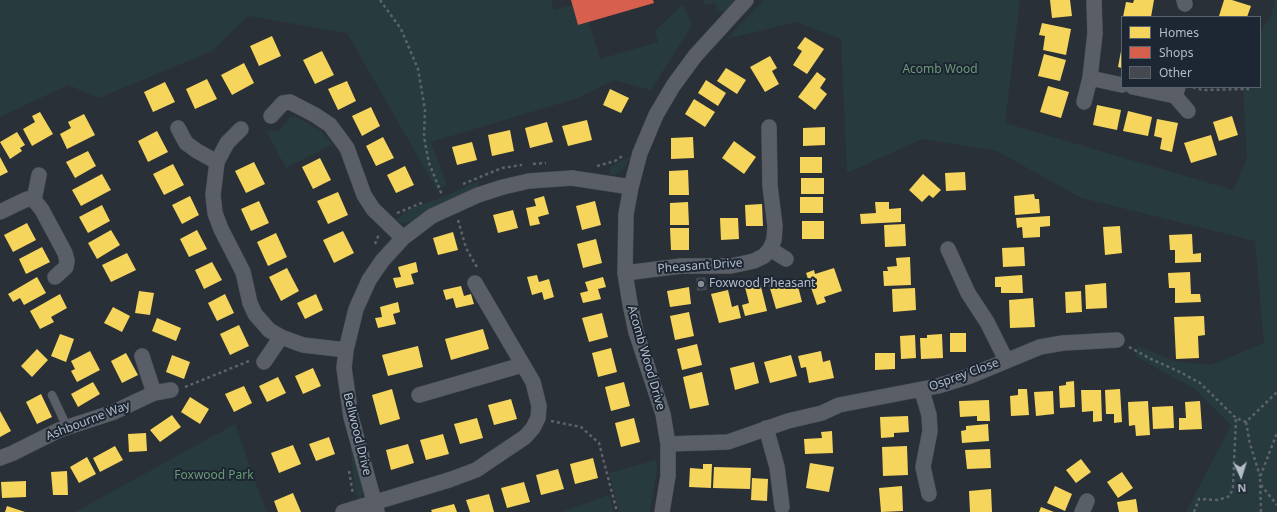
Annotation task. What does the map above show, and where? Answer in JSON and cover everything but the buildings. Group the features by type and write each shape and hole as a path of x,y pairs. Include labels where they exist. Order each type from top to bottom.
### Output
{"street":[{"name":"Acomb Wood Drive","path":"662,512 668,476 668,444 661,407 636,332 625,273 626,221 631,187 640,153 656,115 673,86 695,56 746,0"},
{"path":"1084,102 1090,78 1095,33 1094,0"},
{"path":"1090,78 1121,85"},
{"path":"1144,88 1176,91 1188,111"},
{"path":"271,116 283,104 290,102 330,125 340,136 347,148 364,195 385,221 403,238"},
{"path":"769,127 770,186 775,226 774,240 770,249 786,259"},
{"path":"178,128 186,143 197,152 217,162"},
{"path":"241,129 227,143 217,162 213,195 215,213 221,229 243,272 250,303 255,314 269,330 281,337 303,345 346,350"},
{"path":"39,175 34,200 42,210 65,253 66,267 55,277"},
{"name":"Bellwood Drive","path":"376,508 350,417 344,368 346,350 356,309 369,280 382,261 403,238 432,216 448,200 484,193 530,181 572,178 601,181 631,187"},
{"path":"0,212 20,201 34,200"},
{"name":"Pheasant Drive","path":"625,273 681,266 731,266 754,261 764,256 770,249"},
{"path":"948,249 968,293 987,322 1006,360"},
{"path":"343,512 359,508 376,508 476,470 525,437 533,428 538,418 540,406 533,382 475,283"},
{"path":"264,362 281,337"},
{"name":"Osprey Close","path":"668,444 728,442 766,428 805,418 856,400 922,391 970,376 1006,360 1048,345 1117,340"},
{"path":"142,356 154,393"},
{"path":"419,396 522,365"},
{"name":"Ashbourne Way","path":"0,458 67,427 114,412 154,393 171,390"},
{"path":"922,391 929,415 930,426 923,468 929,494"},
{"path":"766,428 777,467 782,507"}],"lane":[{"path":"52,394 67,427"}],"path":[{"path":"380,0 401,29 418,69 425,110 424,137 428,157 448,200 466,248 483,279 475,283"},
{"path":"1195,88 1202,90 1250,89"},
{"path":"596,166 615,161"},
{"path":"456,187 502,168 549,163"},
{"path":"436,198 448,200"},
{"path":"375,245 385,221 400,211 429,200"},
{"path":"1117,340 1151,359 1200,383 1236,418 1246,422"},
{"path":"171,390 187,386 255,358 264,362"},
{"path":"1246,422 1277,392"},
{"path":"538,418 581,427 599,443 617,512"},
{"path":"1194,512 1199,499 1218,500 1230,496 1233,487 1236,418"},
{"path":"1246,422 1250,444 1260,477 1261,512"},
{"path":"1260,477 1277,433"},
{"path":"349,466 351,488 359,508"},
{"path":"1261,485 1277,505"}],"green space":[{"path":"0,0 551,0 554,10 572,5 578,25 589,22 600,59 658,42 655,31 683,4 692,25 651,90 614,80 578,98 431,142 447,185 437,190 347,33 248,16 212,51 99,98 68,85 0,117"},
{"path":"703,0 736,0 725,11 717,12 716,3 704,5"},
{"name":"Acomb Wood","path":"764,0 1020,0 1005,123 1233,190 1247,159 1243,88 1261,88 1261,31 1271,16 1275,0 1277,0 1277,512 1186,512 1231,425 1196,390 1135,356 1138,346 1174,361 1211,365 1264,343 1255,241 1081,198 997,151 922,139 847,173 841,39 796,22 726,39"},
{"path":"290,117 296,117 320,130 333,144 286,168 266,131 280,130"},
{"path":"632,155 623,169 614,175 610,175 610,167"},
{"path":"478,181 479,188 449,200 409,223 403,223 396,220 410,209 443,197"},
{"name":"Foxwood Park","path":"235,424 266,512 75,512"},
{"path":"350,439 364,491 359,501 354,486"},
{"path":"656,460 657,470 650,512 619,512 609,473"},
{"path":"609,495 614,512 562,512"}],"place":[{"name":"Foxwood Pheasant","path":"701,284"}]}
